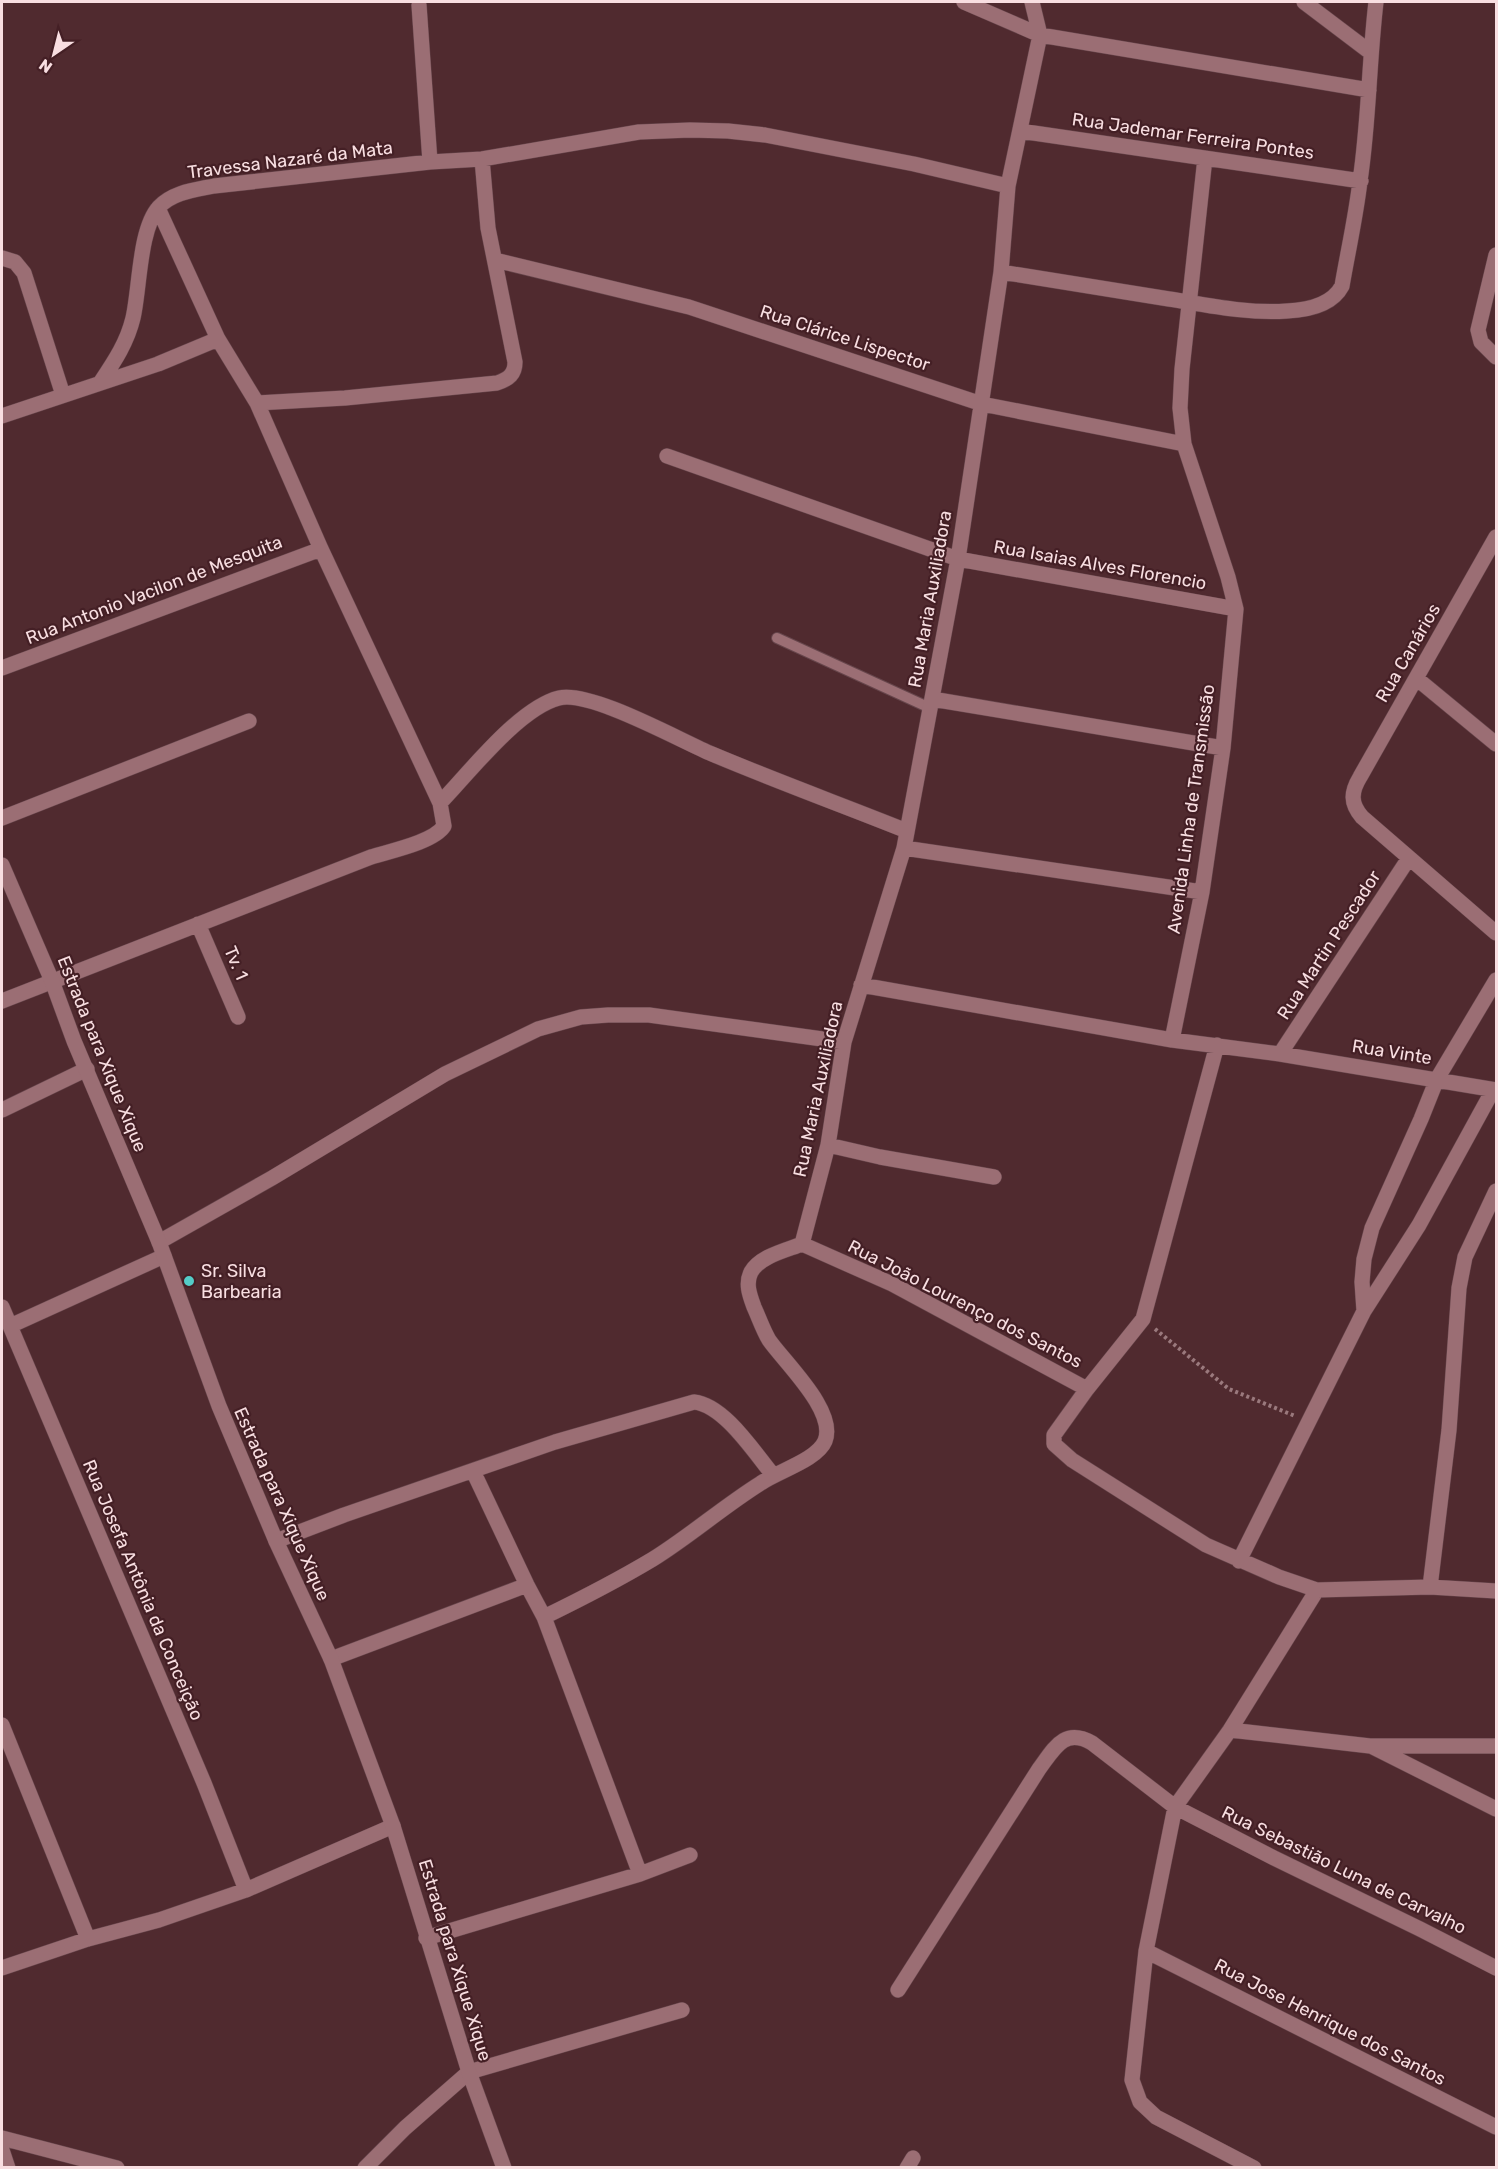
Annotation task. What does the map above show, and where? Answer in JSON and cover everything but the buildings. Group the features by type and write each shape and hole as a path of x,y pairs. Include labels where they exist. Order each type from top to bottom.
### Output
{"street":[{"path":"964,2 1040,35 1369,90"},
{"path":"1032,2 1040,35"},
{"path":"1304,2 1370,52"},
{"path":"1001,272 1191,303 1249,310 1289,311 1324,304 1331,300 1342,286 1360,181 1376,2"},
{"path":"419,5 430,162"},
{"name":"Rua Maria Auxiliadora","path":"802,1244 828,1145 844,1042 904,848 958,559 1001,272 1008,186 1040,35"},
{"name":"Travessa Nazaré da Mata","path":"158,208 179,194 214,186 430,162 482,159 639,132 728,130 765,135 914,164 1008,186"},
{"name":"Rua Jademar Ferreira Pontes","path":"1020,131 1360,181"},
{"name":"Avenida Linha de Transmissão","path":"1172,1040 1202,892 1223,748 1236,609 1228,577 1184,444 1180,408 1182,369 1205,158"},
{"path":"257,403 357,397 504,381 512,374 515,362 488,228 482,159"},
{"path":"2,1001 371,857 439,833 444,826 440,803 321,549 257,403 218,339 158,208"},
{"path":"100,382 119,355 127,338 134,316 146,235 158,208"},
{"path":"1497,255 1478,330 1481,342 1497,357"},
{"path":"2,258 15,262 24,273 63,395"},
{"name":"Rua Clárice Lispector","path":"495,260 689,307 982,404 1184,444"},
{"path":"2,416 158,364 218,339"},
{"name":"Rua Isaias Alves Florencio","path":"667,456 958,559 1236,609"},
{"name":"Rua Canários","path":"1409,858 1356,810 1352,796 1353,789 1494,546"},
{"name":"Rua Antonio Vacilon de Mesquita","path":"2,668 321,549"},
{"path":"1416,678 1497,744"},
{"path":"440,803 521,720 546,702 561,697 580,699 610,708 710,753 907,831"},
{"path":"931,703 1223,748"},
{"path":"2,818 249,722"},
{"path":"904,848 1202,892"},
{"path":"1409,858 1497,933"},
{"name":"Rua Martin Pescador","path":"1280,1054 1409,858"},
{"name":"Estrada para Xique Xique","path":"2,865 162,1249 219,1406 276,1541 331,1659 393,1826 469,2072 504,2168"},
{"name":"Tv. 1","path":"198,924 238,1017"},
{"path":"1364,1311 1362,1282 1364,1259 1372,1228 1437,1079 1497,980"},
{"name":"Rua Vinte","path":"861,985 1172,1040 1217,1044 1495,1090"},
{"path":"10,1326 162,1249 272,1178 445,1074 538,1029 581,1017 649,1015 844,1042"},
{"path":"1087,1389 1143,1319 1217,1044"},
{"path":"2,1110 87,1069"},
{"path":"1495,1090 1419,1225 1364,1311 1239,1561 1317,1590 1430,1587 1497,1591"},
{"path":"828,1145 994,1178"},
{"path":"1430,1587 1449,1430 1459,1288 1465,1257 1497,1191"},
{"path":"544,1617 599,1590 654,1558 773,1475 808,1458 819,1449 825,1440 826,1430 822,1410 769,1340 749,1294 748,1283 751,1272 757,1265 802,1244"},
{"name":"Rua João Lourenço dos Santos","path":"802,1244 892,1284 1087,1389 1053,1439 1057,1448 1072,1460 1206,1545 1239,1561"},
{"name":"Rua Josefa Antônia da Conceição","path":"2,1307 200,1772 246,1890"},
{"path":"276,1541 555,1442 694,1402 711,1407 724,1416 773,1475"},
{"path":"473,1472 544,1617 640,1874"},
{"path":"331,1659 527,1585"},
{"path":"1254,2168 1156,2117 1140,2102 1132,2080 1146,1951 1175,1807 1230,1730 1317,1590"},
{"path":"2,1725 88,1939"},
{"path":"1230,1730 1370,1746 1497,1746"},
{"name":"Rua Sebastião Luna de Carvalho","path":"898,1990 1039,1769 1054,1749 1072,1736 1081,1737 1092,1743 1175,1807 1497,1968"},
{"path":"1370,1746 1497,1809"},
{"path":"2,1968 88,1939 159,1920 246,1890 393,1826"},
{"path":"426,1938 640,1874 690,1855"},
{"name":"Rua Jose Henrique dos Santos","path":"1146,1951 1497,2127"},
{"path":"365,2168 405,2128 469,2072 682,2010"},
{"path":"2,2138 117,2168"},
{"path":"2,2150 8,2168"}],"lane":[{"path":"777,638 931,703"}],"path":[{"path":"1143,1319 1229,1389 1310,1422"}],"place":[{"name":"Sr. Silva Barbearia","path":"189,1281"}]}
